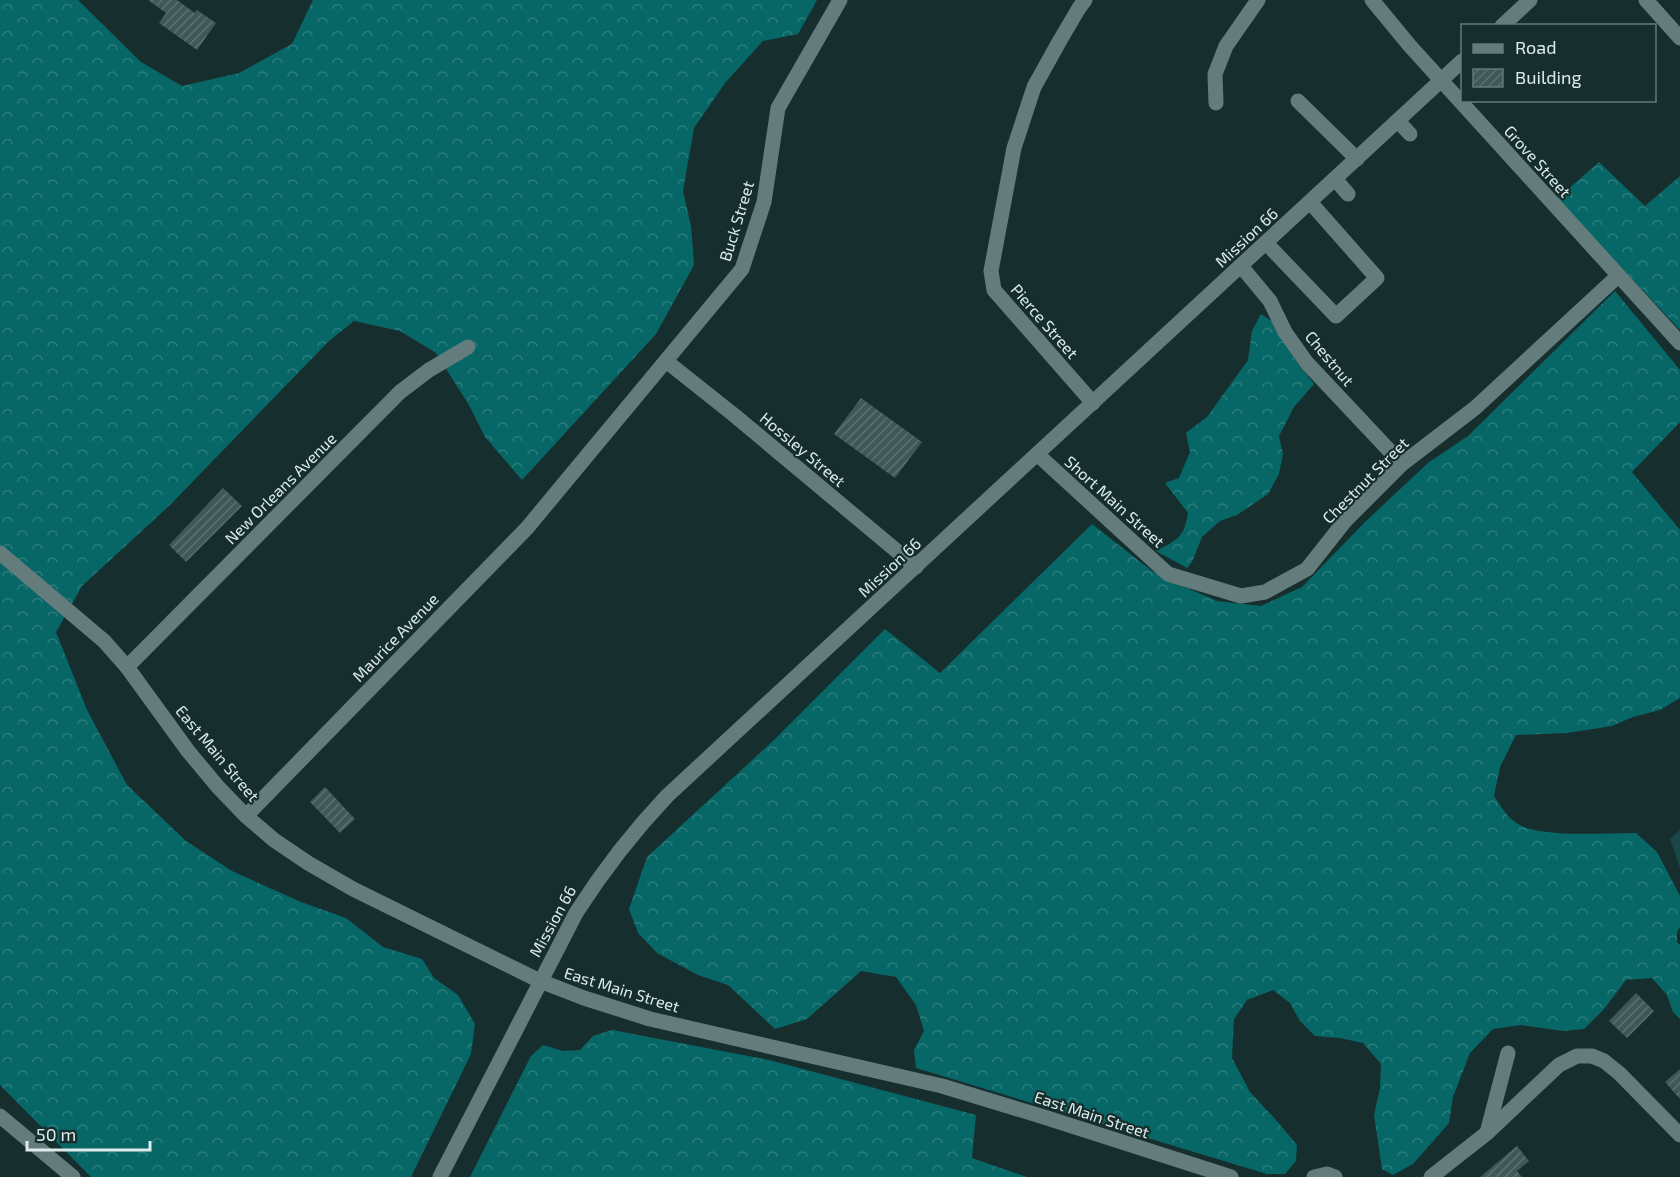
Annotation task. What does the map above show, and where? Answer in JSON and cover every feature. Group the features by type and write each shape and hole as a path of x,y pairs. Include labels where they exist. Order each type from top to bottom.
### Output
{"street":[{"name":"Buck Street","path":"567,480 742,269 764,202 778,108 840,0"},
{"name":"Pierce Street","path":"1085,0 1034,87 1014,148 991,271 994,290 1093,403"},
{"path":"1216,103 1215,74 1226,46 1258,0"},
{"name":"Grove Street","path":"1372,0 1410,46 1461,101"},
{"path":"1504,24 1530,0"},
{"path":"1646,0 1680,38"},
{"name":"Mission 66","path":"440,1177 576,913 597,879 646,818 1461,62"},
{"path":"1298,101 1357,159"},
{"name":"Grove Street","path":"1462,102 1680,343"},
{"path":"1398,121 1410,134"},
{"path":"1335,179 1348,194"},
{"path":"1266,243 1336,316 1369,286 1377,278 1310,202"},
{"name":"Chestnut","path":"1241,266 1270,301 1285,332 1307,363 1402,464"},
{"name":"Chestnut Street","path":"1168,574 1241,596 1265,592 1307,569 1345,521 1402,464 1475,408 1618,276"},
{"name":"New Orleans Avenue","path":"127,668 400,392 429,370 468,347"},
{"name":"Hossley Street","path":"666,361 916,567"},
{"name":"Short Main Street","path":"1037,454 1168,574"},
{"name":"Maurice Avenue","path":"246,816 527,528 567,480"},
{"name":"East Main Street","path":"0,552 104,641 127,668 188,751 246,816 274,840 353,889 540,981 584,998 650,1019 942,1086 1231,1177"},
{"path":"1487,1133 1508,1053"},
{"path":"1431,1177 1487,1133 1559,1065 1577,1056 1592,1056 1604,1061 1619,1073 1680,1135"},
{"path":"0,1116 72,1177"},
{"path":"1314,1177 1327,1174 1335,1177"}],"shaded area":[{"path":"1680,830 1680,868 1670,839"}],"green space":[{"path":"0,0 78,0 141,62 182,86 239,73 292,44 313,0 817,0 798,34 763,41 725,83 694,128 683,191 691,226 694,265 656,334 522,480 485,437 469,405 436,353 400,331 354,321 329,341 171,504 82,586 56,632 87,710 127,785 186,841 232,871 301,902 346,918 383,947 422,959 434,978 458,995 475,1024 471,1054 411,1177 91,1177 0,1085"},
{"path":"1599,162 1645,206 1680,176 1680,330 1557,199"},
{"path":"1615,291 1680,370 1680,422 1632,472 1680,530 1680,698 1660,710 1633,717 1612,726 1567,733 1516,735 1500,767 1494,796 1511,818 1528,828 1575,834 1636,833 1657,852 1680,896 1680,927 1677,932 1677,942 1680,945 1680,1019 1673,1012 1667,995 1652,978 1626,980 1604,1009 1584,1029 1563,1031 1521,1025 1493,1029 1470,1053 1453,1097 1449,1123 1413,1164 1393,1175 1382,1169 1374,1115 1380,1088 1381,1064 1363,1043 1315,1036 1300,1021 1290,1003 1273,990 1247,1000 1234,1019 1232,1058 1250,1092 1297,1145 1296,1161 1285,1174 1267,1174 916,1068 914,1050 924,1031 916,1005 896,977 861,971 807,1019 775,1029 728,985 698,975 657,953 638,933 629,909 647,857 775,739 885,629 940,673 1092,524 1152,571 1173,582 1217,601 1261,606 1302,587 1364,523 1428,463 1468,436"},
{"path":"1261,314 1273,322 1294,358 1314,384 1294,407 1279,436 1283,454 1279,474 1268,494 1237,515 1220,521 1202,537 1192,562 1187,568 1156,551 1179,537 1188,513 1165,483 1179,478 1190,452 1186,433 1207,417 1248,360 1252,331"},
{"path":"612,1030 769,1060 976,1115 972,1158 1027,1177 470,1177 531,1056 543,1045 563,1051 580,1050 593,1036"}],"building":[{"path":"148,0 177,0 195,13 197,10 216,23 197,50 159,23 166,13"},
{"path":"861,398 922,442 895,478 834,434"},
{"path":"223,488 242,506 186,562 169,545"},
{"path":"325,787 355,819 340,833 310,802"},
{"path":"1636,993 1654,1011 1627,1038 1609,1021"},
{"path":"1680,1069 1680,1099 1665,1082"},
{"path":"1517,1146 1529,1161 1517,1171 1522,1177 1480,1177"}]}
